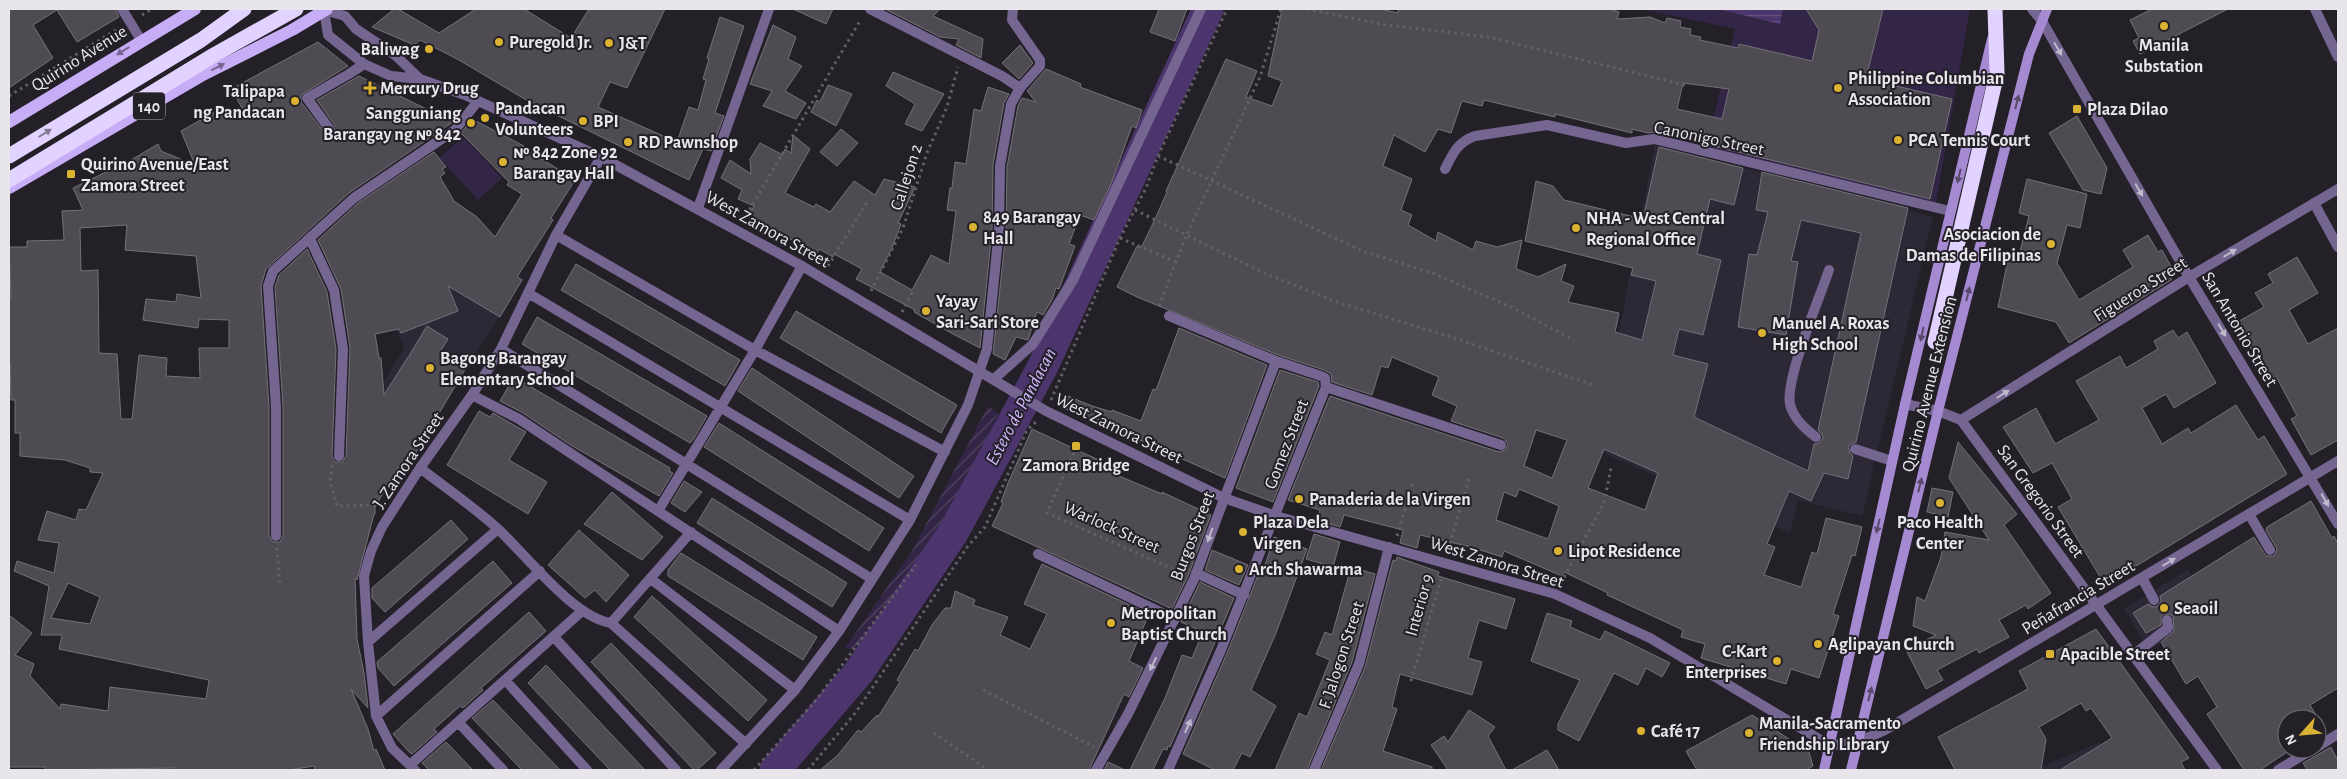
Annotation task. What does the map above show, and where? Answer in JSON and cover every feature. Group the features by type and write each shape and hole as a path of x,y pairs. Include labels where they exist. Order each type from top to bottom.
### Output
{"highway":[{"path":"9,156 201,40 244,9"},
{"path":"9,180 214,54 296,9"},
{"path":"1935,342 1997,73 1996,9"}],"main road":[{"name":"Quirino Avenue","path":"9,122 140,40 195,9"},
{"name":"140","path":"9,188 201,76 292,30 324,9"},
{"name":"Quirino Avenue Extension","path":"1824,770 1905,404 1995,27 1996,9"},
{"name":"Quirino Avenue Extension","path":"1851,770 1938,411 2029,54 2047,9"}],"street":[{"path":"122,9 140,40"},
{"name":"West Zamora Street","path":"420,80 395,55 356,29 345,16 324,9 328,35 364,64 391,76 420,80 478,101 601,157 802,266 980,370 1044,410 1084,430 1224,498 1276,516 1555,594 1650,638 1829,745"},
{"path":"698,208 769,9"},
{"path":"870,9 1002,76 1020,88"},
{"path":"721,770 795,690 839,632 910,520 968,405 987,349 998,230 1000,166 1012,104 1020,88 1040,66 1040,60 1012,20 1013,9"},
{"path":"997,381 1033,344 1073,280 1201,9"},
{"name":"San Antonio Street","path":"2033,9 2042,21 2189,277 2312,477 2338,524"},
{"path":"2315,9 2338,57"},
{"path":"333,134 307,98 364,64"},
{"path":"276,536 276,407 268,286 273,271 354,198 455,130 478,101"},
{"name":"Canonigo Street","path":"1445,169 1457,146 1466,139 1547,125 1626,143 1654,139 1950,211"},
{"name":"J. Zamora Street","path":"413,767 392,748 376,716 368,642 364,576 371,551 396,505 472,395 501,349 556,235 601,157"},
{"name":"Figueroa Street","path":"1962,420 2189,277 2338,189"},
{"path":"2314,203 2338,246"},
{"path":"556,235 755,350 945,452"},
{"path":"310,239 334,290 343,349 339,456"},
{"path":"658,511 721,408 802,266"},
{"path":"1816,437 1796,418 1790,404 1789,384 1829,270"},
{"path":"528,293 910,520"},
{"path":"1169,316 1325,382 1501,445"},
{"path":"501,349 872,579"},
{"name":"Burgos Street","path":"1096,770 1128,714 1195,576 1276,361"},
{"name":"Gomez Street","path":"1168,770 1276,516 1325,382"},
{"path":"472,395 519,419 839,632"},
{"path":"1905,404 1938,411 1962,420"},
{"name":"San Gregorio Street","path":"1962,420 2217,770"},
{"path":"1854,449 1892,461"},
{"name":"Peñafrancia Street","path":"1829,745 1846,745 1858,742 1885,730 2338,461"},
{"path":"420,468 498,529 582,611 602,622 611,623 746,744"},
{"path":"2249,514 2270,550"},
{"path":"368,642 498,529"},
{"path":"611,623 691,532"},
{"name":"F. Jalogon Street","path":"1314,770 1359,664 1391,548"},
{"path":"1038,554 1174,620"},
{"path":"376,716 540,571"},
{"path":"1195,576 1244,595"},
{"path":"2142,578 2154,600"},
{"path":"651,579 795,690"},
{"path":"413,767 582,611"},
{"path":"2133,655 2168,628 2167,620"},
{"path":"554,637 676,770"},
{"path":"506,681 587,770"},
{"path":"459,723 503,770"},
{"path":"2327,741 2338,734"},
{"path":"2278,770 2296,759"}],"path":[{"path":"9,96 152,9"},
{"path":"808,770 856,712 968,546 985,527 1027,430 1044,410 1120,238 1135,210 1158,156 1227,9"},
{"path":"1169,316 1157,310 1186,236 1260,77 1281,9"},
{"path":"1308,9 1386,25 1489,37 1688,86"},
{"path":"738,230 862,17"},
{"name":"Callejon 2","path":"865,302 903,228 927,152 946,107 962,55"},
{"path":"1158,156 1364,252 1434,274 1502,303 1574,340"},
{"path":"821,277 866,202"},
{"path":"1135,210 1264,272 1337,302 1451,337 1596,386"},
{"path":"1120,238 1176,262"},
{"path":"897,322 914,289"},
{"name":"Warlock Street","path":"1084,430 1047,513 1195,576"},
{"path":"339,456 333,456 330,482 337,506 396,505"},
{"path":"1555,594 1604,503 1611,468"},
{"name":"Interior 9","path":"1411,681 1469,479"},
{"path":"1391,548 1413,483"},
{"path":"276,536 280,585"},
{"path":"754,770 817,699 916,565"},
{"path":"983,690 1106,753"},
{"path":"934,732 988,770"}],"shaded area":[{"name":"Philippine Columbian Association","path":"1641,9 1970,9 1936,203 1706,148 1735,29"},
{"path":"1718,9 1783,9 1780,24"},
{"path":"463,137 502,178 478,200 439,158"},
{"name":"Manuel A. Roxas High School","path":"1655,145 1933,217 1862,516 1798,500 1790,533 1596,450"},
{"name":"Bagong Barangay Elementary School","path":"473,249 524,278 393,483 365,466 381,386 404,349 388,303"},
{"path":"988,406 998,414 973,472 893,605 856,649 845,648 912,551"},
{"path":"2188,569 2214,610 2149,650 2124,609"},
{"path":"2100,742 2118,770 2030,770 2048,764"}],"building":[{"path":"9,9 115,9 119,17 77,42 57,10 33,25 53,58 9,88"},
{"path":"394,9 398,9 439,33 476,9 524,9 571,38 589,9 665,9 627,88 610,82 598,107 677,142 689,107 698,110 706,80 703,79 709,59 707,58 720,17 744,26 715,113 724,116 711,151 703,149 689,180 528,101 459,60 420,40 414,45 372,27"},
{"path":"793,9 833,9 826,24"},
{"path":"885,9 940,9 933,16 983,39 981,58 956,45 959,39 940,37"},
{"path":"1159,9 1187,9 1175,41 1150,32"},
{"path":"1282,9 1380,9 1398,13 1398,9 1610,9 1619,12 1617,19 1650,17 1665,23 1667,18 1681,21 1680,27 1691,29 1690,35 1701,37 1700,40 1738,48 1739,44 1812,61 1819,30 1806,9 1883,9 1866,79 1952,99 1930,199 1656,132 1648,133 1632,129 1632,133 1555,114 1555,117 1484,100 1482,106 1462,101 1451,133 1438,129 1425,152 1394,135 1383,166 1412,179 1401,210 1412,215 1408,225 1436,241 1438,232 1473,250 1476,241 1497,247 1522,240 1516,269 1538,277 1566,264 1561,281 1574,286 1568,302 1619,313 1615,332 1642,340 1656,281 1631,275 1633,268 1525,241 1536,181 1553,186 1564,200 1643,219 1659,147 1743,168 1734,205 1710,199 1697,254 1721,260 1703,335 1679,329 1673,355 1708,364 1694,417 1808,471 1814,444 1819,443 1823,438 1818,430 1861,233 1801,220 1791,261 1798,262 1786,335 1738,327 1749,254 1757,255 1768,212 1756,210 1762,172 1908,208 1856,442 1848,447 1853,456 1848,479 1824,473 1811,501 1789,491 1767,544 1775,547 1764,575 1801,587 1812,552 1817,554 1826,518 1862,527 1855,556 1852,555 1833,614 1839,616 1819,678 1791,669 1786,684 1701,658 1705,644 1681,637 1683,630 1607,595 1608,593 1564,572 1562,576 1504,551 1502,557 1471,547 1420,535 1417,548 1400,543 1403,530 1344,515 1340,527 1317,520 1320,510 1288,500 1330,396 1499,452 1505,450 1508,444 1503,438 1451,421 1457,406 1432,395 1439,377 1392,357 1388,368 1381,366 1372,395 1332,382 1331,374 1324,370 1278,355 1117,287 1137,246 1141,248 1155,219 1226,59 1257,71 1246,97 1272,106 1282,81 1268,76","holes":["1683,83 1729,89 1722,119 1677,109","1536,430 1567,440 1552,478 1524,466","1604,449 1658,473 1645,510 1588,488","1519,489 1559,506 1548,539 1496,520 1504,492 1516,497"]},
{"name":"Manila Substation","path":"2152,9 2228,9 2140,54 2133,41 2139,38 2130,20"},
{"path":"773,25 796,37 788,59 802,66 785,91 806,103 796,119 763,106 772,91 750,84"},
{"path":"318,42 348,66 301,95 301,102 330,140 337,139 340,133 317,100 359,76 453,122 349,193 266,269 261,286 269,407 269,536 273,542 280,542 283,536 283,407 275,287 279,275 307,249 327,292 336,349 332,456 335,462 342,462 346,456 350,348 341,289 318,240 358,203 434,152 446,167 442,169 445,173 440,177 454,201 477,217 495,237 522,194 507,185 509,182 461,133 472,119 524,146 575,180 551,218 553,220 517,277 522,280 500,317 448,286 458,311 401,333 399,329 375,334 379,358 381,358 384,395 427,326 448,339 441,350 467,366 405,471 398,467 375,507 375,514 357,580 355,578 357,639 364,673 368,708 351,689 368,729 374,751 376,749 385,770 315,770 314,766 289,770 176,770 175,768 45,770 45,767 9,767 9,615 32,633 15,655 34,664 30,676 60,709 61,704 108,711 110,687 206,699 209,680 59,649 62,635 41,635 49,586 14,571 17,561 54,573 59,543 38,540 47,511 76,520 79,509 86,510 103,473 90,472 90,468 65,460 20,456 20,433 15,433 15,400 11,400 9,364 9,299 11,299 9,247 27,247 27,241 64,240 62,211 83,210 73,188 131,160 158,144 161,151 195,165 181,131 222,108 248,118 231,89","holes":["127,225 125,250 196,256 201,298 177,294 176,302 146,299 143,320 198,328 199,319 229,320 229,348 199,348 200,378 166,376 167,358 139,355 132,419 121,419 117,354 99,353 98,270 81,271 80,228","68,583 100,597 90,624 51,618"]},
{"path":"1020,45 1033,63 1019,79 1002,63"},
{"path":"1046,69 1081,84 1080,87 1142,110 1136,128 1132,126 1111,184 1094,220 1080,215 1069,244 1075,246 1059,289 1056,288 1052,300 1043,315 1037,312 1028,340 1016,337 1005,360 993,354 1006,231 1007,167 1018,106 1022,98 1036,102 1027,91"},
{"path":"893,72 944,94 922,131 905,124 915,104 886,86"},
{"path":"828,85 852,94 836,126 811,112 817,100 820,102"},
{"path":"988,87 1009,94 1004,103 993,165 992,230 980,348 914,312 915,310 856,279 862,269 834,254 833,257 819,249 817,253 748,217 754,206 738,199 742,190 721,178 730,160 751,174 750,159 760,143 783,155 785,149 791,153 793,135 810,149 785,193 814,207 816,204 830,212 854,181 875,195 884,179 915,187 898,223 901,224 880,272 912,290 931,255 949,264 956,211 947,210 955,162 966,164 974,109 981,111"},
{"path":"2077,116 2107,168 2101,194 2083,190 2049,133"},
{"path":"841,129 858,143 837,166 820,152"},
{"path":"2027,179 2087,194 2080,228 2067,225 2057,263 2079,300 2133,267 2123,250 2148,235 2158,252 2162,250 2173,270 2171,280 2069,343 2056,322 1998,307 2008,260 2017,263 2029,216 2019,213"},
{"path":"2297,257 2318,293 2289,310 2308,344 2338,328 2338,440 2311,455 2291,419 2297,416 2277,378 2270,382 2245,338 2243,340 2234,324 2264,307 2255,293 2273,283 2268,274"},
{"path":"576,264 740,360 725,386 561,290"},
{"path":"796,311 957,405 941,433 780,338"},
{"path":"537,317 707,416 693,440 690,443 522,344"},
{"path":"1179,328 1267,365 1225,478 1140,440 1138,444 1117,434 1118,432 1106,426 1063,408 1068,396 1092,406 1112,412 1112,410 1141,421 1153,389 1156,390"},
{"path":"2173,330 2178,338 2187,332 2216,383 2174,408 2166,394 2142,408 2162,444 2188,428 2191,433 2236,405 2258,440 2264,436 2287,474 2105,585 2058,507 2072,499 2052,463 2033,473 2003,427 2036,408 2055,444 2099,420 2076,381 2120,356 2126,368 2158,349 2154,341"},
{"path":"752,368 914,476 899,498 738,391"},
{"path":"1280,370 1318,382 1319,386 1273,502 1236,488"},
{"path":"514,377 670,468 669,471 673,473 659,496 569,444 523,413 500,401"},
{"path":"479,411 490,417 493,413 526,432 509,460 547,482 528,514 447,465"},
{"path":"719,423 884,528 869,551 704,447"},
{"path":"1032,429 1103,462 1100,468 1162,494 1162,492 1211,515 1188,576 1172,609 992,526 1003,503 1001,502 1008,483"},
{"path":"1958,442 2017,514 2004,525 2051,593 2028,609 2026,605 1999,620 2009,637 1979,653 1977,649 1937,670 1943,680 1926,689 1906,650 1936,635 1913,626 1917,597 1925,601 1941,557 1945,532 1989,540 1949,478"},
{"path":"684,481 702,492 685,512 671,503"},
{"name":"Paco Health Center","path":"1932,488 1953,492 1948,517 1927,512"},
{"path":"612,492 663,537 642,560 584,524"},
{"path":"712,498 847,583 832,607 697,523"},
{"path":"2311,501 2332,538 2334,536 2338,544 2338,688 2310,705 2312,709 2277,709 2277,759 2260,770 2244,770 2207,714 2217,707 2198,676 2186,684 2161,642 2174,631 2173,616 2163,614 2161,625 2146,633 2133,613 2148,604 2153,607 2158,606 2161,601 2160,596 2254,537 2266,556 2274,556 2277,549 2266,530 2267,527"},
{"path":"451,520 468,539 385,612 372,598 372,588"},
{"path":"579,530 629,575 606,602 595,590 585,598 548,565"},
{"path":"1314,534 1340,542 1333,567 1306,559"},
{"path":"1274,537 1307,549 1276,633 1251,690 1276,706 1250,757 1242,753 1233,770 1215,770 1183,754 1227,653 1260,570 1262,571 1266,562"},
{"path":"1212,550 1248,565 1239,585 1205,570"},
{"path":"681,553 817,637 803,660 668,576 668,570"},
{"path":"1397,557 1439,572 1438,576 1515,599 1506,629 1479,620 1468,658 1482,662 1472,695 1400,674 1392,707 1397,709 1383,751 1432,767 1432,770 1321,770 1365,667 1393,560 1396,561"},
{"path":"493,561 512,583 394,686 378,668 377,662"},
{"path":"1042,564 1149,614 1129,661 1143,668 1129,697 1124,694 1089,770 820,770 837,756 858,730 861,732 877,715 878,717 900,682 897,680 915,649 918,651 932,625 945,608 951,608 955,591 975,600 973,605 1008,617 1000,635 1030,649 1047,614 1024,604"},
{"path":"1351,567 1375,574 1352,662 1307,770 1275,770 1299,713 1307,717 1330,660 1316,654 1325,632 1332,635"},
{"path":"1200,582 1234,598 1170,747 1168,746 1167,750 1163,749 1153,770 1130,770 1165,698 1182,655 1192,658 1203,632 1181,622"},
{"path":"652,596 767,700 748,721 634,617"},
{"path":"529,612 546,631 481,688 483,690 463,708 460,706 434,729 437,732 412,754 409,752 393,734"},
{"path":"1547,613 1572,621 1570,627 1600,640 1605,631 1670,663 1662,677 1646,668 1638,685 1614,673 1579,741 1558,730 1558,724 1580,680 1531,661"},
{"path":"2096,629 2189,758 2181,762 2185,770 2060,770 2112,738 2091,708 2086,711 2081,703 2039,727 2046,739 2041,770 1955,770 1938,737 2028,689 2019,671"},
{"path":"611,643 716,753 697,770 694,770 591,662"},
{"path":"546,665 645,770 610,770 528,683"},
{"path":"493,700 560,770 522,770 472,718"},
{"path":"1469,710 1495,727 1488,736 1506,770 1448,770 1431,745 1444,736 1448,742"},
{"name":"Manila-Sacramento Friendship Library","path":"1752,715 1809,752 1813,766 1806,770 1697,770 1686,751"},
{"path":"446,742 473,770 429,770 422,763"},
{"path":"2331,747 2338,761 2338,770 2307,770 2303,763 2310,759 2327,759 2327,749"},
{"path":"1547,750 1559,770 1512,770"},
{"path":"1108,762 1125,770 1104,770"}],"waterway":[{"name":"Estero de Pandacan","path":"775,770 859,672 953,533 1043,366 1208,9"}],"place":[{"name":"Manila Substation","path":"2164,26"},
{"name":"Puregold Jr.","path":"499,42"},
{"name":"J&T","path":"609,43"},
{"name":"Baliwag","path":"429,49"},
{"name":"Mercury Drug","path":"370,88"},
{"name":"Philippine Columbian Association","path":"1838,88"},
{"name":"Talipapa ng Pandacan","path":"295,101"},
{"name":"Plaza Dilao","path":"2077,109"},
{"name":"Pandacan Volunteers","path":"485,118"},
{"name":"BPI","path":"583,121"},
{"name":"Sangguniang Barangay ng № 842","path":"471,123"},
{"name":"PCA Tennis Court","path":"1898,140"},
{"name":"RD Pawnshop","path":"628,142"},
{"name":"№ 842 Zone 92 Barangay Hall","path":"503,162"},
{"name":"Quirino Avenue/East Zamora Street","path":"71,174"},
{"name":"849 Barangay Hall","path":"973,227"},
{"name":"NHA - West Central Regional Office","path":"1576,228"},
{"name":"Asociacion de Damas de Filipinas","path":"2051,244"},
{"name":"Yayay Sari-Sari Store","path":"926,311"},
{"name":"Manuel A. Roxas High School","path":"1762,333"},
{"name":"Bagong Barangay Elementary School","path":"430,368"},
{"name":"Zamora Bridge","path":"1076,446"},
{"name":"Panaderia de la Virgen","path":"1299,499"},
{"name":"Paco Health Center","path":"1940,503"},
{"name":"Plaza Dela Virgen","path":"1243,532"},
{"name":"Lipot Residence","path":"1558,551"},
{"name":"Arch Shawarma","path":"1239,569"},
{"name":"Seaoil","path":"2164,608"},
{"name":"Metropolitan Baptist Church","path":"1111,623"},
{"name":"Aglipayan Church","path":"1818,644"},
{"name":"Apacible Street","path":"2050,654"},
{"name":"C-Kart Enterprises","path":"1777,661"},
{"name":"Café 17","path":"1641,731"},
{"name":"Manila-Sacramento Friendship Library","path":"1749,733"}]}
